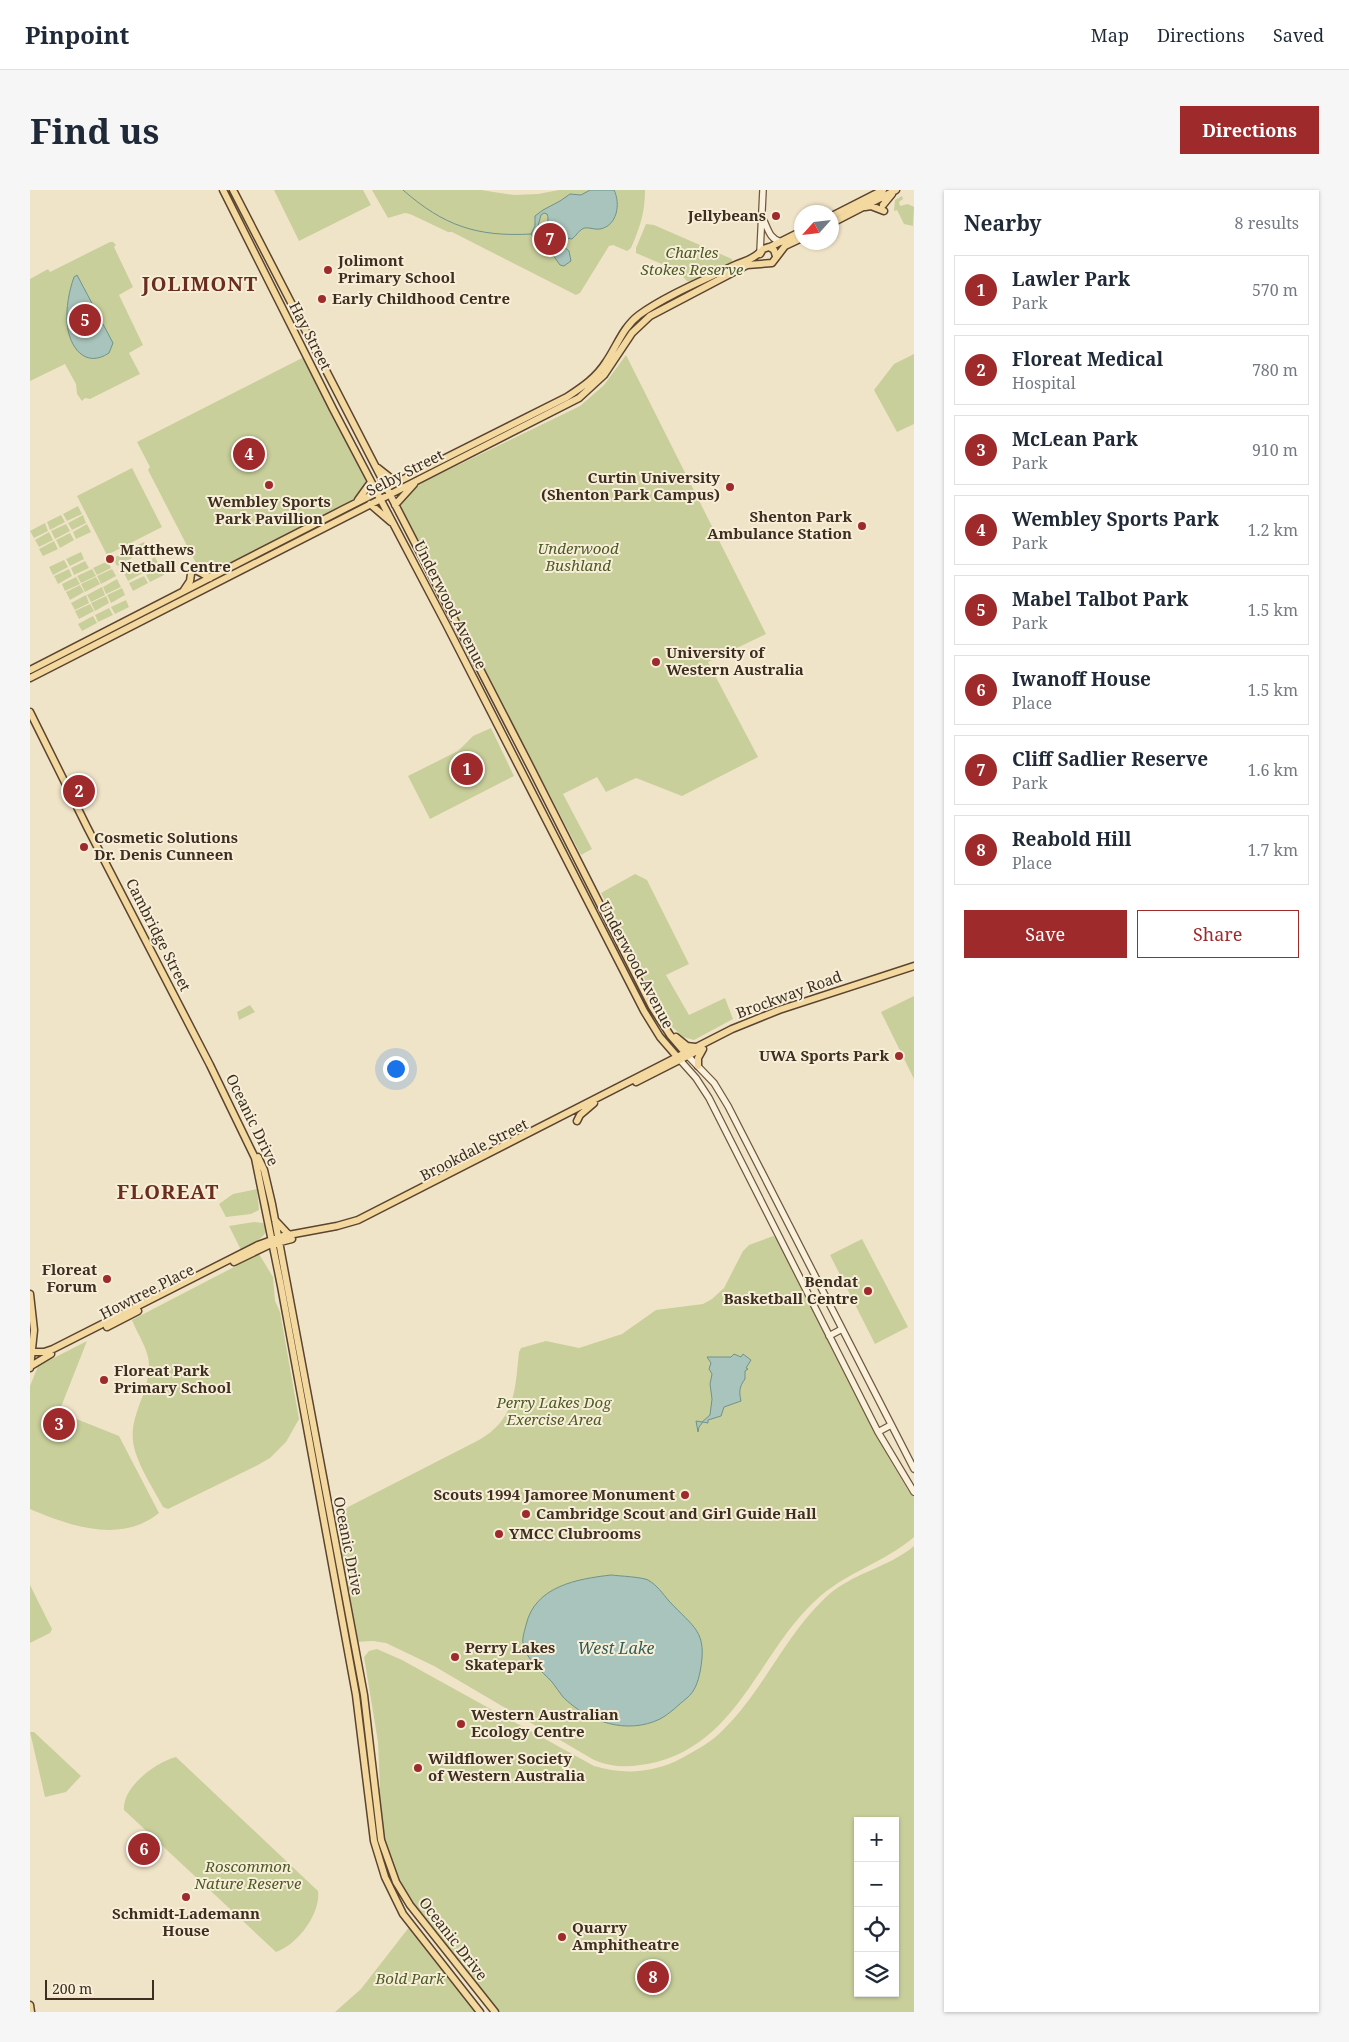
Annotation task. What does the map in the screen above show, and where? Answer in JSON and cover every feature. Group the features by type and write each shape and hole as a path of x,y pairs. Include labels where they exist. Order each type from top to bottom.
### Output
{"main road":[{"name":"Hay Street","path":"222,190 377,492"},
{"name":"Hay Street","path":"233,190 388,491"},
{"path":"763,190 760,259 765,263 772,263 787,245 794,242"},
{"path":"839,212 883,190"},
{"path":"839,220 897,190"},
{"path":"864,207 884,208 897,190"},
{"path":"762,217 769,234 781,242"},
{"path":"762,217 764,236 776,256"},
{"path":"247,218 245,234 255,236 258,240"},
{"path":"760,252 764,248 794,235"},
{"name":"Selby Street","path":"515,428 591,381 607,361 627,327 638,316 740,262 752,259 760,252"},
{"name":"Selby Street","path":"30,678 381,499 397,483 451,460 579,398 604,375 632,333 644,321 662,309 747,265 765,263"},
{"path":"638,316 644,321"},
{"name":"Selby Street","path":"30,670 377,492 388,491 416,481 451,460"},
{"path":"375,465 397,483"},
{"path":"395,505 416,481"},
{"path":"353,504 371,482"},
{"name":"Underwood Avenue","path":"388,491 652,1007 670,1035 724,1099 914,1469"},
{"name":"Underwood Avenue","path":"377,492 644,1011 666,1046 700,1083 713,1105 878,1432 914,1492"},
{"path":"370,504 396,526"},
{"path":"184,591 193,572 210,578"},
{"name":"Cambridge Street","path":"30,712 85,816 90,831 203,1051"},
{"name":"Brockway Road","path":"687,1054 696,1047 763,1016 914,968"},
{"name":"Brockway Road","path":"678,1058 771,1016 914,968"},
{"path":"670,1035 686,1046 696,1047"},
{"path":"657,1066 667,1056 666,1046"},
{"path":"698,1066 698,1058 703,1048"},
{"name":"Oceanic Drive","path":"203,1051 262,1166 275,1219 275,1241 356,1695 374,1841 385,1877 404,1914 480,2012"},
{"name":"Brookdale Street","path":"275,1241 289,1235 338,1226 358,1220 657,1066 678,1058"},
{"name":"Brookdale Street","path":"275,1241 356,1224 594,1103 678,1058"},
{"name":"Oceanic Drive","path":"210,1065 255,1158 270,1230 275,1241 364,1695 381,1840 393,1874 410,1905 496,2012"},
{"path":"713,1105 724,1099"},
{"path":"577,1121 594,1103"},
{"path":"275,1219 289,1235"},
{"path":"258,1245 270,1230"},
{"name":"Howtree Place","path":"47,1353 258,1245 275,1241"},
{"name":"Howtree Place","path":"31,1354 47,1353 130,1316 275,1241"},
{"path":"30,1294 34,1330 40,1347 47,1353 30,1367"},
{"path":"829,1336 842,1329"},
{"path":"30,1367 34,1330"},
{"path":"878,1432 891,1425"},
{"path":"30,2005 32,2012"}],"green space":[{"path":"274,190 363,190 371,205 299,241"},
{"path":"372,190 481,190 514,195 538,194 559,190 645,190 641,220 631,248 627,251 613,245 609,246 580,293 576,295 452,232 448,232 410,214 405,213 388,218"},
{"path":"902,196 903,199 899,202 900,206 908,204 914,207 913,226 904,224 897,210 894,211 895,200"},
{"name":"Charles Stokes Reserve","path":"646,224 654,225 732,259 732,262 692,282 687,281 678,271 636,253 636,248"},
{"path":"110,242 116,245 114,247 133,287 119,295 143,345 129,353 140,374 90,399 85,398 82,401 77,394 76,384 65,364 30,381 30,279 48,269 50,272"},
{"path":"914,354 914,424 897,432 874,390 894,364"},
{"name":"Underwood Bushland","path":"626,355 766,634 708,662 758,757 682,796 636,778 606,792 597,777 563,794 592,849 581,855 399,505 401,500 417,485 580,406 604,385"},
{"path":"304,357 368,483 356,500 209,575 203,574 148,470 150,467 137,442"},
{"path":"132,468 162,527 107,555 77,496"},
{"path":"78,506 82,514 67,521 63,514"},
{"path":"61,515 65,522 50,530 47,522"},
{"path":"83,515 86,523 72,530 68,523"},
{"path":"45,523 48,531 34,538 30,531"},
{"path":"66,524 70,531 55,539 51,531"},
{"path":"87,524 91,532 76,539 73,532"},
{"path":"49,532 53,540 39,547 35,540"},
{"path":"70,533 74,540 60,548 56,540"},
{"path":"54,541 58,549 43,556 39,549"},
{"path":"144,542 148,549 133,556 130,549"},
{"path":"128,551 132,558 117,566 113,558"},
{"path":"81,552 84,559 70,566 66,559"},
{"path":"155,557 159,565 145,572 141,565"},
{"path":"64,560 68,567 53,575 49,567"},
{"path":"85,561 89,568 74,575 71,568"},
{"path":"108,561 111,568 97,575 93,568"},
{"path":"139,566 143,573 128,581 124,573"},
{"path":"160,567 164,575 150,582 146,575"},
{"path":"69,569 72,576 58,584 54,576"},
{"path":"92,569 96,576 81,583 77,576"},
{"path":"112,569 116,576 101,584 97,576"},
{"path":"144,576 148,583 133,591 129,583"},
{"path":"76,577 80,584 65,591 62,584"},
{"path":"96,577 100,584 85,592 81,584"},
{"path":"117,579 121,587 106,594 103,587"},
{"path":"80,585 84,592 70,600 66,592"},
{"path":"102,587 105,595 91,602 87,595"},
{"path":"122,588 125,595 111,603 107,595"},
{"path":"86,595 89,603 75,610 71,603"},
{"path":"106,596 109,603 95,611 91,603"},
{"path":"126,600 129,607 115,614 111,607"},
{"path":"90,604 94,611 79,619 75,611"},
{"path":"109,608 113,615 98,622 95,615"},
{"path":"93,616 97,623 82,631 78,624"},
{"path":"491,728 514,776 430,819 408,776 458,751 473,736"},
{"path":"635,874 647,880 689,964 666,975 689,1015 725,998 733,1019 694,1040 683,1037 666,1021 601,893"},
{"path":"914,996 914,1079 881,1012"},
{"path":"250,1005 255,1012 239,1020 237,1012"},
{"path":"257,1189 259,1210 251,1214 226,1217 219,1204 233,1194"},
{"path":"254,1222 263,1223 266,1228 265,1232 260,1239 241,1250 229,1226"},
{"name":"Perry Lakes Dog Exercise Area","path":"773,1236 777,1238 889,1458 909,1492 914,1497 914,1537 890,1554 838,1583 815,1601 795,1622 746,1693 708,1735 685,1751 649,1764 618,1766 594,1760 434,1666 386,1643 373,1641 355,1642 334,1522 348,1507 479,1440 491,1432 507,1413 511,1402 521,1348 546,1341 579,1348 622,1334 656,1310 703,1304 724,1288 743,1251 749,1245"},
{"name":"Bendat Basketball Centre","path":"862,1239 908,1327 875,1344 830,1255"},
{"path":"259,1254 273,1277 275,1301 280,1312 299,1419 286,1442 270,1458 168,1509 163,1507 134,1449 134,1422 146,1385 149,1360 132,1320"},
{"path":"87,1341 59,1412 119,1436 159,1513 144,1522 128,1528 112,1530 78,1526 30,1509 30,1386 38,1366"},
{"path":"914,1546 914,2012 498,2012 411,1904 394,1873 384,1839 376,1789 380,1788 378,1742 364,1657 369,1651 377,1649 402,1660 594,1766 616,1771 639,1771 661,1767 682,1758 719,1734 750,1698 810,1613 825,1598 846,1582 893,1560"},
{"path":"30,1585 52,1629 50,1633 30,1643"},
{"path":"30,1732 34,1732 81,1776 66,1792 45,1797"},
{"name":"Roscommon Nature Reserve","path":"176,1757 318,1891 318,1900 312,1919 299,1936 284,1948 276,1952 124,1810 128,1793 134,1784 159,1764"},
{"name":"Bold Park","path":"410,1926 475,2012 335,2012 361,1989"}],"water":[{"path":"590,190 614,190 617,202 616,214 606,227 598,229 584,228 572,239 565,238 563,246 569,251 571,261 564,266 560,265 548,248 539,247 531,234 535,226 535,216 570,194 581,195","holes":["547,214 547,224 540,231 538,226 541,215"]},
{"path":"77,275 113,343 109,353 100,357 86,357 80,353 68,332 67,311 74,277","holes":["83,306 88,311 88,329 84,328 79,314 80,308"]},
{"path":"734,1354 741,1357 743,1354 751,1360 746,1368 748,1369 745,1371 745,1379 741,1387 741,1401 724,1407 721,1416 708,1420 708,1423 703,1422 698,1432 696,1421 702,1422 710,1415 712,1399 710,1384 712,1374 709,1369 711,1363 707,1357 731,1357"},
{"name":"West Lake","path":"611,1575 641,1578 651,1582 697,1631 702,1647 699,1676 690,1695 668,1714 647,1724 621,1726 596,1719 584,1713 563,1697 552,1682 530,1659 524,1649 523,1636 526,1625 538,1601 548,1593 572,1582"}],"waterway":[{"path":"403,190 447,221 462,227 494,233 531,234"}],"place":[{"name":"Jellybeans","path":"776,216"},
{"name":"Cliff Sadlier Reserve","path":"550,239"},
{"name":"Jolimont Primary School","path":"328,270"},
{"name":"Early Childhood Centre","path":"322,299"},
{"name":"Mabel Talbot Park","path":"85,320"},
{"name":"Wembley Sports Park","path":"249,454"},
{"name":"Wembley Sports Park Pavillion","path":"269,485"},
{"name":"Curtin University (Shenton Park Campus)","path":"730,487"},
{"name":"Shenton Park Ambulance Station","path":"862,526"},
{"name":"Matthews Netball Centre","path":"110,559"},
{"name":"University of Western Australia","path":"656,662"},
{"name":"Lawler Park","path":"467,769"},
{"name":"Floreat Medical","path":"79,791"},
{"name":"Cosmetic Solutions Dr. Denis Cunneen","path":"84,847"},
{"name":"UWA Sports Park","path":"899,1056"},
{"name":"Floreat Forum","path":"107,1279"},
{"name":"Bendat Basketball Centre","path":"868,1291"},
{"name":"Floreat Park Primary School","path":"104,1380"},
{"name":"McLean Park","path":"59,1424"},
{"name":"Scouts 1994 Jamoree Monument","path":"685,1495"},
{"name":"Cambridge Scout and Girl Guide Hall","path":"526,1514"},
{"name":"YMCC Clubrooms","path":"499,1534"},
{"name":"Perry Lakes Skatepark","path":"455,1657"},
{"name":"Western Australian Ecology Centre","path":"461,1724"},
{"name":"Wildflower Society of Western Australia","path":"418,1768"},
{"name":"Iwanoff House","path":"144,1849"},
{"name":"Schmidt-Lademann House","path":"186,1897"},
{"name":"Quarry Amphitheatre","path":"562,1937"},
{"name":"Reabold Hill","path":"653,1977"}],"district":[{"name":"JOLIMONT","path":"200,284"},
{"name":"FLOREAT","path":"168,1192"}]}
